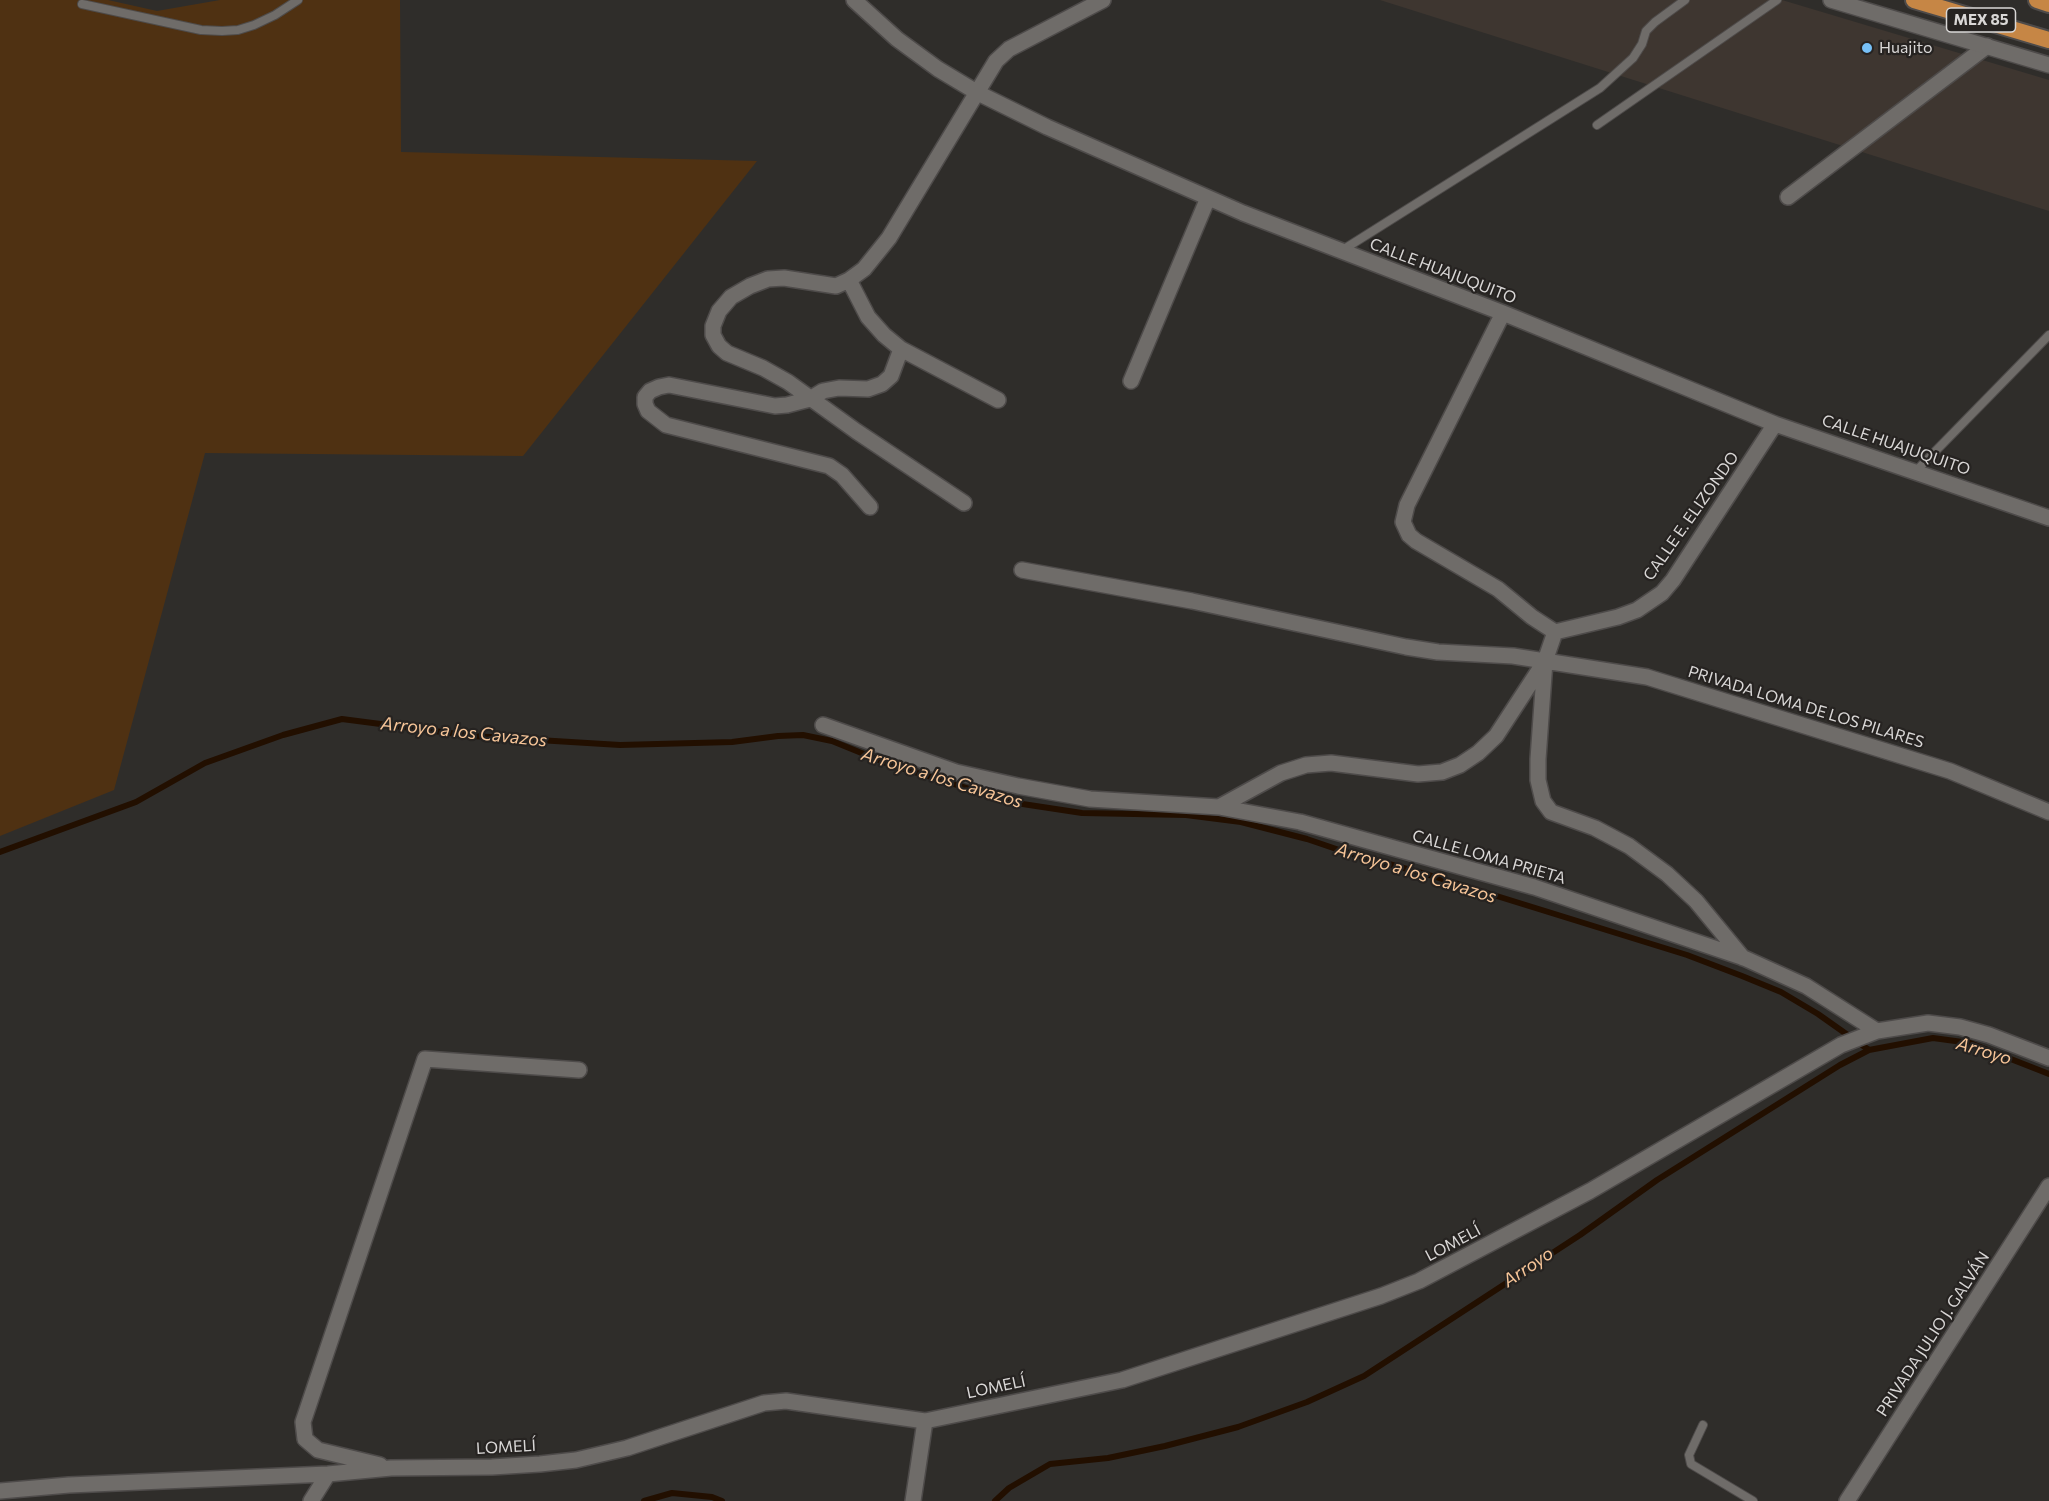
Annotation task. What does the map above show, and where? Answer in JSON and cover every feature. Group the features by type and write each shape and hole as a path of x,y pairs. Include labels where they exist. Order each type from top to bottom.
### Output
{"highway":[{"name":"MEX 85","path":"1914,0 2049,40"},
{"name":"MEX 85","path":"2037,0 2049,4"}],"street":[{"name":"CALLE HUAJUQUITO","path":"854,0 897,39 938,69 978,93 1047,127 1208,198 1775,424 2049,518"},
{"path":"964,503 788,382 763,368 727,353 712,335 712,326 719,311 731,297 768,279 784,278 836,286 864,270 889,238 996,61 1009,49 1103,0"},
{"name":"MEX 85","path":"1831,0 2049,65"},
{"path":"1788,197 1987,46"},
{"path":"1131,381 1208,198"},
{"path":"849,280 868,317 901,349 998,400"},
{"path":"1219,807 1281,773 1306,765 1331,763 1418,774 1442,772 1460,765 1478,753 1496,736 1545,661 1555,632 1532,617 1498,589 1416,541 1409,535 1403,522 1407,505 1503,314"},
{"path":"870,507 842,475 829,466 666,425 648,411 645,397 650,391 669,385 776,406 787,405 810,399 823,391 839,388 868,389 882,384 891,376 901,349"},
{"name":"CALLE E. ELIZONDO","path":"1555,632 1618,617 1637,610 1662,593 1673,580 1775,424"},
{"name":"PRIVADA LOMA DE LOS PILARES","path":"1022,570 1192,601 1406,647 1438,652 1513,656 1647,677 1950,771 2049,812"},
{"path":"1545,661 1538,759 1538,780 1542,801 1551,812 1594,828 1629,846 1667,874 1696,901 1743,958"},
{"name":"CALLE LOMA PRIETA","path":"823,725 956,772 1018,786 1090,798 1219,807 1300,822 1534,887 1743,958 1806,986 1877,1030"},
{"name":"LOMELÍ","path":"0,1491 69,1485 391,1468 492,1467 576,1460 627,1448 764,1403 786,1401 926,1421 1122,1380 1381,1296 1419,1281 1590,1191 1840,1045 1877,1030 1928,1023 1960,1027 1989,1035 2049,1058"},
{"path":"391,1468 318,1450 305,1439 303,1422 425,1059 579,1070"},
{"name":"PRIVADA JULIO J. GALVÁN","path":"1846,1501 2049,1186"},
{"path":"913,1501 926,1421"},
{"path":"311,1501 328,1473"}],"lane":[{"path":"82,4 201,30 222,31 238,30 254,25 298,0"},
{"path":"1341,251 1600,88 1633,58 1642,44 1646,31 1685,0"},
{"path":"1597,125 1777,0"},
{"path":"1916,471 2049,335"},
{"path":"1703,1425 1689,1455 1691,1464 1753,1501"}],"shaded area":[{"path":"0,0 108,0 157,11 220,0 400,0 401,152 757,161 523,456 205,453 114,790 0,836"},
{"path":"1380,0 1782,0 2049,80 2049,211"}],"waterway":[{"name":"Arroyo a los Cavazos","path":"0,852 136,802 205,763 283,735 342,719 473,736 620,745 732,742 803,735 832,741 891,765 1016,803 1082,813 1186,815 1241,822 1429,875 1687,955 1742,976 1781,992 1818,1014 1869,1050"},
{"name":"Arroyo","path":"995,1501 1009,1488 1050,1464 1108,1458 1238,1427 1307,1402 1364,1376 1580,1235 1657,1180 1840,1065 1869,1050 1933,1038 1970,1043 2049,1074"},
{"name":"Arroyo","path":"644,1501 672,1493 712,1497 722,1501"}],"place":[{"name":"Huajito","path":"1867,48"}]}
